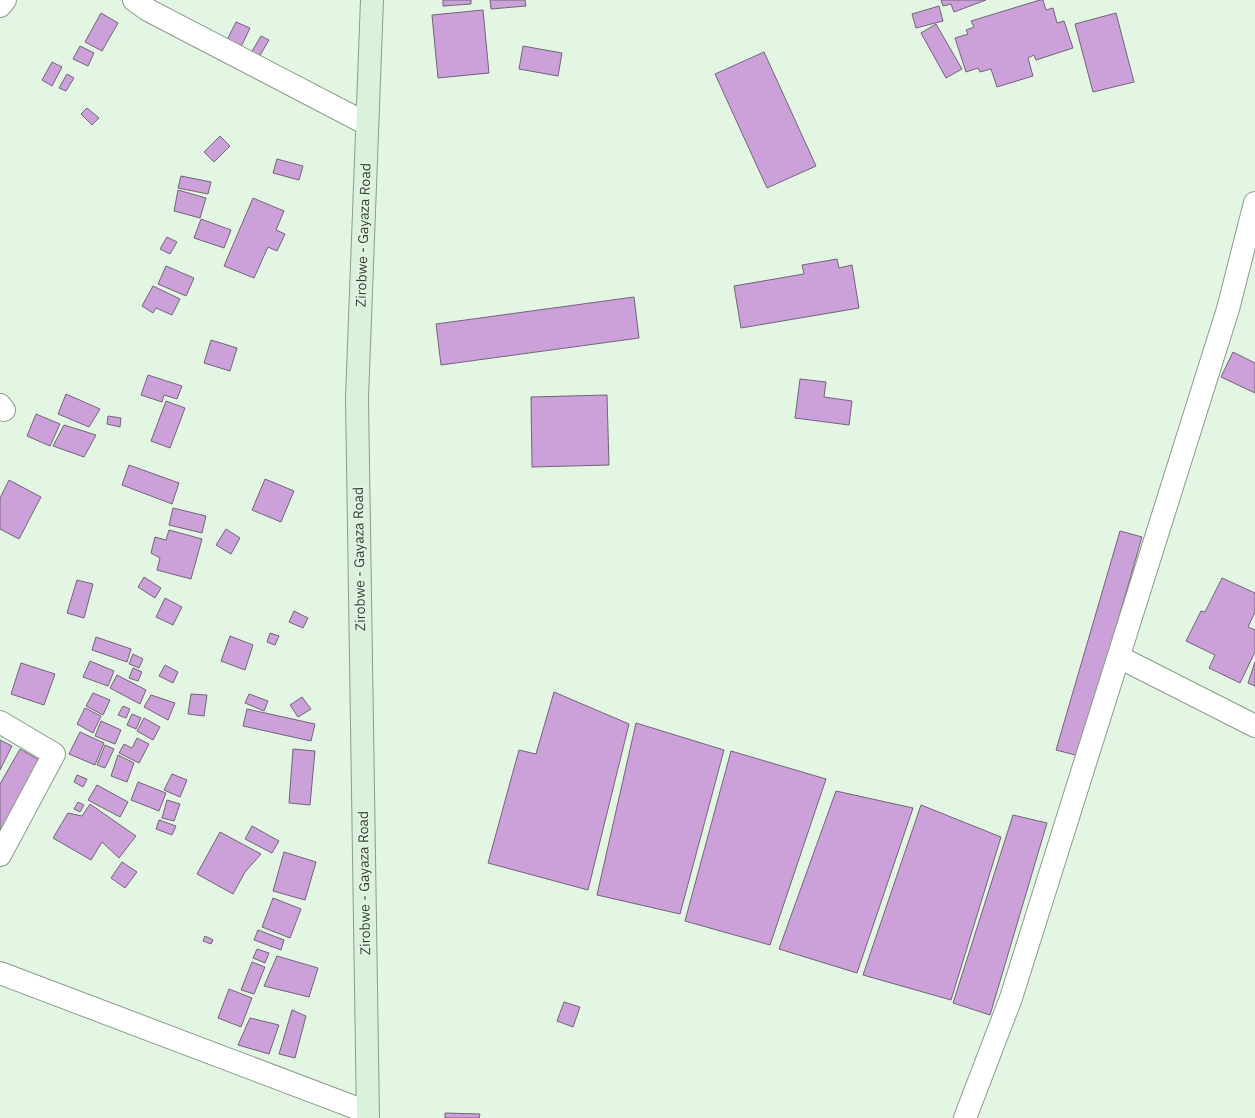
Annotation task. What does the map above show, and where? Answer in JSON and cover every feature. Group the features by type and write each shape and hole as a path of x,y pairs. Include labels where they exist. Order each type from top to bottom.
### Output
{"street":[{"path":"0,6 5,0"},
{"path":"134,0 148,10 367,124"},
{"name":"Zirobwe - Gayaza Road","path":"368,1115 356,398 372,0"},
{"path":"965,1118 1011,998 1228,310 1255,203"},
{"path":"1119,657 1255,726"},
{"path":"0,722 54,754 0,855"},
{"path":"0,973 368,1115"}],"building":[{"path":"443,0 471,0 471,4 443,6"},
{"path":"490,0 525,0 526,6 491,9"},
{"path":"941,0 986,0 954,12 951,4 943,6"},
{"path":"1043,0 1046,10 1053,8 1057,23 1064,21 1073,48 1036,60 1034,55 1028,58 1033,76 997,87 991,69 980,72 978,68 966,72 955,38 968,34 966,30 974,27 971,21"},
{"path":"939,6 943,21 916,28 912,14"},
{"path":"483,10 489,73 438,78 432,15"},
{"path":"101,13 118,23 102,51 85,42"},
{"path":"1116,13 1134,82 1093,92 1075,24"},
{"path":"236,22 250,28 240,49 226,42"},
{"path":"936,24 962,69 946,78 921,33"},
{"path":"261,36 269,40 259,57 251,53"},
{"path":"80,46 94,53 88,66 73,59"},
{"path":"523,46 562,53 558,76 519,69"},
{"path":"764,52 816,166 767,188 715,74"},
{"path":"52,62 62,67 52,86 42,80"},
{"path":"67,74 74,78 66,91 59,88"},
{"path":"87,108 99,118 92,125 81,114"},
{"path":"220,136 230,146 214,162 204,152"},
{"path":"277,159 303,166 299,180 273,173"},
{"path":"181,176 211,182 208,194 178,188"},
{"path":"178,190 206,198 200,218 174,211"},
{"path":"253,198 284,211 276,230 285,234 277,251 268,247 254,278 224,266"},
{"path":"201,219 231,230 224,248 194,238"},
{"path":"167,237 177,242 170,254 160,249"},
{"path":"837,259 839,268 852,265 859,308 741,328 734,286 804,274 802,265"},
{"path":"166,266 194,278 186,296 158,284"},
{"path":"153,286 180,299 172,315 156,308 153,313 142,306"},
{"path":"634,297 639,338 441,365 436,324"},
{"path":"211,340 237,348 230,371 204,363"},
{"path":"1233,352 1255,363 1255,393 1221,377"},
{"path":"148,375 182,386 177,399 164,395 162,402 141,395"},
{"path":"800,379 826,382 824,397 852,401 849,425 795,418"},
{"path":"66,394 100,409 89,427 58,414"},
{"path":"607,395 609,465 532,467 531,397"},
{"path":"166,401 185,408 170,448 151,441"},
{"path":"36,414 60,424 50,446 27,436"},
{"path":"108,416 121,418 120,427 107,424"},
{"path":"64,425 96,435 84,457 53,446"},
{"path":"129,465 179,483 172,504 122,485"},
{"path":"265,479 294,491 281,522 252,510"},
{"path":"9,480 41,497 19,539 0,529 0,498"},
{"path":"173,508 206,516 202,533 169,525"},
{"path":"226,529 240,538 231,554 216,545"},
{"path":"169,530 202,539 191,579 157,570 160,558 151,553 155,537 166,540"},
{"path":"1120,531 1142,537 1079,756 1056,750"},
{"path":"144,577 161,588 155,598 138,587"},
{"path":"1222,578 1255,593 1255,612 1248,627 1255,630 1255,652 1240,683 1209,668 1215,655 1186,641 1201,611 1205,612"},
{"path":"77,580 93,584 84,618 67,613"},
{"path":"165,598 182,607 173,625 156,617"},
{"path":"294,611 308,618 303,628 289,622"},
{"path":"270,633 279,636 275,645 267,642"},
{"path":"230,636 253,645 245,670 221,661"},
{"path":"96,637 131,649 127,662 92,650"},
{"path":"133,654 143,659 139,668 129,664"},
{"path":"90,661 114,671 108,686 83,677"},
{"path":"1255,662 1255,686 1248,683"},
{"path":"21,663 55,674 44,705 11,694"},
{"path":"165,665 178,672 173,683 159,676"},
{"path":"133,668 142,672 138,681 129,678"},
{"path":"117,675 146,690 140,704 110,688"},
{"path":"554,692 629,724 588,890 488,863 519,750 536,754"},
{"path":"93,693 110,700 103,715 86,706"},
{"path":"191,694 207,695 204,716 188,714"},
{"path":"249,694 268,701 264,711 245,703"},
{"path":"151,695 175,703 168,720 144,707"},
{"path":"302,697 311,709 298,717 290,705"},
{"path":"123,706 130,709 126,718 118,715"},
{"path":"85,708 101,716 93,733 77,724"},
{"path":"247,709 315,724 311,741 243,726"},
{"path":"132,714 141,718 136,729 127,725"},
{"path":"144,718 160,727 153,740 137,731"},
{"path":"101,721 121,730 115,744 95,736"},
{"path":"636,723 724,750 680,914 597,895"},
{"path":"80,732 104,743 95,765 69,754"},
{"path":"137,738 149,744 139,763 119,753 124,744 132,748"},
{"path":"0,740 12,746 0,770"},
{"path":"105,745 114,749 105,768 97,765"},
{"path":"20,749 41,761 0,835 0,784"},
{"path":"293,749 315,751 310,805 289,803"},
{"path":"731,751 826,779 770,945 685,921"},
{"path":"118,755 134,763 127,782 111,776"},
{"path":"172,774 187,780 180,797 164,790"},
{"path":"77,775 87,779 83,787 74,782"},
{"path":"138,782 166,793 159,811 131,800"},
{"path":"97,785 128,802 120,817 88,800"},
{"path":"836,791 913,808 857,973 779,949"},
{"path":"167,800 180,804 174,821 162,818"},
{"path":"78,802 84,805 80,812 74,809"},
{"path":"90,804 136,836 119,858 102,842 91,860 53,838 68,813 82,816"},
{"path":"921,805 1001,837 951,1000 863,975"},
{"path":"1013,815 1047,823 990,1015 953,1003"},
{"path":"159,820 176,826 172,835 156,829"},
{"path":"252,826 279,841 272,853 245,839"},
{"path":"220,832 261,854 245,872 233,894 197,874"},
{"path":"284,852 316,862 305,900 273,891"},
{"path":"122,862 137,872 125,888 111,878"},
{"path":"273,898 301,909 290,938 262,927"},
{"path":"258,930 284,940 281,950 254,940"},
{"path":"205,936 213,940 211,944 203,941"},
{"path":"257,949 269,953 265,963 253,958"},
{"path":"277,956 318,968 309,997 264,986"},
{"path":"252,962 265,967 254,994 241,990"},
{"path":"229,989 252,998 241,1027 218,1018"},
{"path":"564,1002 580,1007 573,1027 557,1021"},
{"path":"292,1010 306,1016 295,1058 279,1054"},
{"path":"250,1018 279,1025 269,1054 238,1045"},
{"path":"445,1113 480,1114 479,1118 445,1118"}]}
